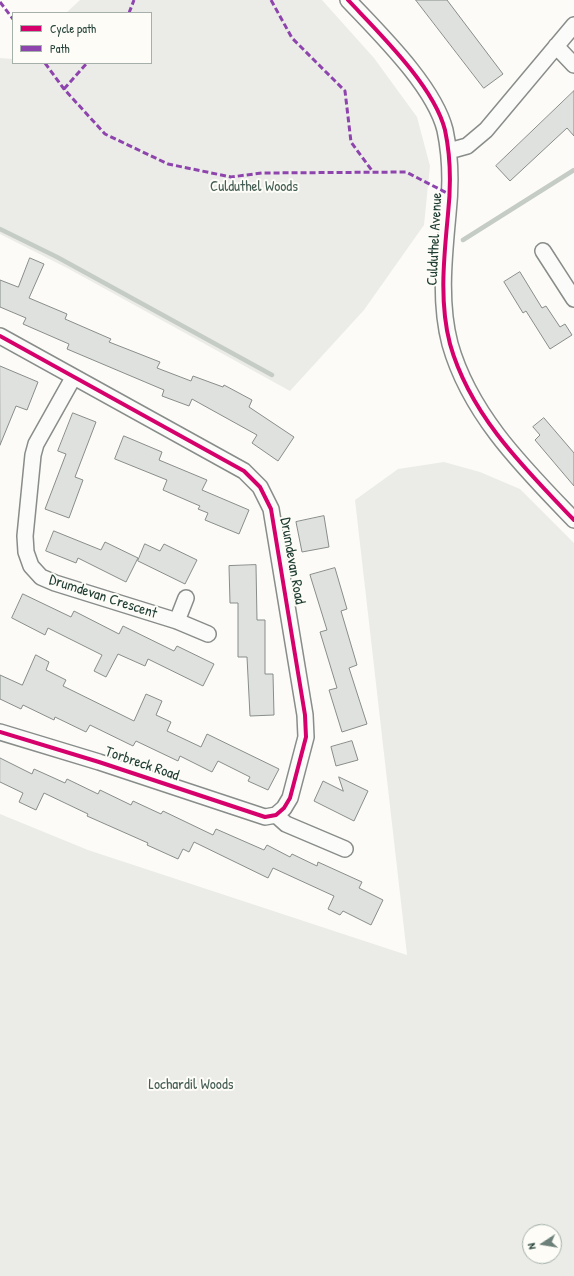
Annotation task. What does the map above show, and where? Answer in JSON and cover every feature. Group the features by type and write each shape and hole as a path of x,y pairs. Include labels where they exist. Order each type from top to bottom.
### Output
{"street":[{"name":"Culduthel Avenue","path":"348,0 397,54 435,106 444,129 449,151 450,180 443,302 449,338 458,366 481,412 498,436 533,477 574,520"},
{"path":"449,151 467,146 486,130 574,25"},
{"path":"556,46 574,65"},
{"path":"543,251 574,299"},
{"name":"Drumdevan Road","path":"0,336 73,378 244,471 260,487 272,509 279,547 304,708 306,738 290,798 284,808 276,815"},
{"name":"Drumdevan Crescent","path":"73,378 42,432 33,455 25,536 26,552 31,566 42,577 55,583 177,621 208,634"},
{"path":"177,621 186,598"},
{"name":"Torbreck Road","path":"0,732 99,762 250,813 265,817 276,815"},
{"path":"276,815 286,824 345,849"}],"green space":[{"name":"Culduthel Woods","path":"80,0 322,0 374,58 417,117 430,166 424,225 364,310 290,391 69,269 0,234 0,58 12,59 12,64 152,64 152,12 67,12"},
{"name":"Lochardil Woods","path":"444,462 480,472 520,489 574,543 574,1276 0,1276 0,814 88,850 407,955 355,500 398,469"}],"building":[{"path":"416,0 447,0 503,74 484,88"},
{"path":"574,91 574,136 567,128 510,181 496,166"},
{"path":"30,258 44,264 29,298 67,314 65,319 111,339 109,342 160,362 157,368 191,381 193,376 223,387 224,385 252,400 249,407 294,437 278,461 252,443 257,435 192,399 189,406 162,396 164,390 67,349 69,344 23,324 26,318 0,307 0,280 18,287"},
{"path":"520,272 542,308 546,306 560,327 565,324 572,335 550,349 526,311 523,313 504,282"},
{"path":"0,366 38,382 27,410 16,406 0,445"},
{"path":"73,413 96,422 75,477 83,480 69,518 45,509 66,454 58,451"},
{"path":"544,418 574,453 574,486 535,440 540,435 533,427"},
{"path":"124,436 162,452 159,460 207,480 202,490 249,510 239,534 205,520 208,513 198,509 200,506 163,490 167,480 115,459"},
{"path":"324,516 329,547 302,552 296,522"},
{"path":"54,531 101,550 105,542 138,558 126,582 78,558 76,563 46,551"},
{"path":"145,544 160,551 164,544 197,560 185,584 138,561"},
{"path":"256,565 257,620 265,620 265,674 273,674 274,715 250,716 247,657 238,657 238,603 230,603 229,566"},
{"path":"335,568 347,609 341,611 357,665 349,668 367,724 342,732 329,690 337,688 320,632 327,630 310,575"},
{"path":"23,594 71,617 74,611 119,634 123,626 174,651 177,646 214,664 203,686 148,659 145,666 118,654 106,677 94,671 102,655 48,628 45,635 12,618"},
{"path":"36,655 49,662 46,670 66,680 63,686 134,721 146,694 162,701 156,715 171,722 167,731 201,747 207,734 279,769 268,790 248,781 250,777 218,761 212,772 180,756 178,761 136,741 133,746 90,725 86,732 55,717 54,720 23,705 21,709 0,699 0,675 22,685"},
{"path":"352,741 358,760 336,766 331,747"},
{"path":"0,758 32,774 34,769 65,783 67,779 98,794 100,790 131,805 133,801 161,814 163,811 213,835 216,829 264,850 267,845 290,857 292,854 317,866 318,862 362,882 359,888 383,900 371,925 343,911 340,915 328,909 334,896 273,868 268,878 194,842 189,852 183,849 178,859 147,845 148,843 87,816 88,814 44,793 36,810 19,802 23,793 0,782"},
{"path":"339,777 368,791 354,821 314,801 323,781 343,791"}],"waterway":[{"path":"463,240 574,170"},
{"path":"0,229 57,257 272,375"}],"marked path":[{"path":"129,12 134,0"},
{"path":"271,0 292,38 345,91 351,142 373,172"},
{"path":"0,2 12,18"},
{"path":"46,64 64,89 105,134 168,164 231,177 262,173 406,172 449,194"},
{"path":"64,89 86,64"}],"cycle path":[{"path":"348,0 418,78 439,113 445,130 450,182 443,296 444,312 450,344 459,370 471,394 501,439 536,481 574,520"},
{"path":"0,336 244,471 260,487 271,509 305,715 306,737 290,798 284,808 276,815 265,817 99,762 0,732"}]}
